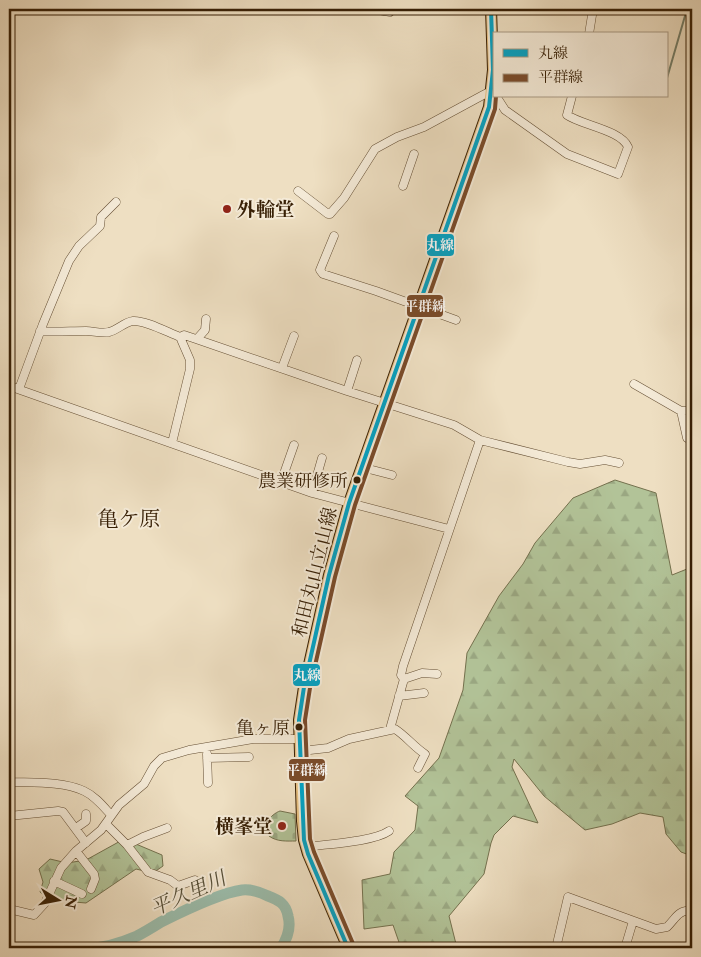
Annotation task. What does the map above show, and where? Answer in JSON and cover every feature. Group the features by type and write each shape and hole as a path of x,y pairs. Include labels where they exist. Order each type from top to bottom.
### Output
{"main road":[{"name":"和田丸山立山線","path":"491,9 493,54"},
{"name":"和田丸山立山線","path":"348,948 306,847 302,821 299,720 306,674 329,575 349,503 493,97"}],"street":[{"path":"372,9 390,12 391,9"},
{"path":"589,32 593,9"},
{"path":"298,191 330,214 344,198 375,148 493,94"},
{"path":"497,98 505,110 540,137 567,154 618,174 628,147 626,142 598,127 573,120 567,115 571,98"},
{"path":"403,186 414,154"},
{"path":"19,389 40,331 69,261 79,246 100,226 102,217 116,202"},
{"path":"334,236 320,270 323,274 456,320"},
{"path":"197,339 205,330 206,319"},
{"path":"40,331 103,333 111,332 133,321 141,322 180,338 184,336 197,339 347,391 454,425 480,440 580,464 605,460 620,463"},
{"path":"282,368 294,336"},
{"path":"172,443 190,369 190,360 180,338"},
{"path":"347,391 357,360"},
{"path":"634,384 682,411 692,410"},
{"path":"9,386 281,482 349,503 449,529"},
{"path":"682,411 687,438 692,440"},
{"path":"390,729 404,679 401,675 403,666 480,440"},
{"path":"281,482 294,445"},
{"path":"312,492 322,458"},
{"path":"361,467 392,475"},
{"path":"404,679 422,674 437,674"},
{"path":"399,696 424,693"},
{"path":"301,751 328,748 349,739 395,729 425,754 418,768"},
{"path":"9,909 34,915 45,903 61,868 106,824 119,805 144,784 154,766 162,758 207,747 253,739 300,739"},
{"path":"207,747 208,783"},
{"path":"207,758 249,756"},
{"path":"9,782 54,784 83,790 101,804 111,815"},
{"path":"9,816 58,810 66,814 86,843"},
{"path":"76,828 86,821 86,814"},
{"path":"106,824 128,846 148,872 170,880 178,886 195,880"},
{"path":"128,846 143,837 167,828"},
{"path":"306,847 372,838 383,835 388,831"},
{"path":"76,852 94,874 95,879 91,889"},
{"path":"54,881 82,894"},
{"path":"556,948 568,898 656,929 667,927 679,913 692,910"},
{"path":"625,948 633,921"}],"green space":[{"path":"615,480 656,493 672,575 692,567 692,856 681,852 666,834 663,817 640,813 612,824 585,830 544,796 514,759 512,767 538,823 513,816 494,835 484,874 449,916 457,948 401,948 393,925 364,929 362,880 390,874 394,852 415,830 418,806 405,796 439,758 463,690 467,653 499,596 523,564 535,543 573,498"},
{"path":"280,811 295,814 296,841 282,841 266,833 267,822"},
{"path":"124,839 162,855 163,866 153,873 136,869 86,903 50,900 40,892 43,882 39,869 50,859 67,863 86,860"}],"waterway":[{"path":"668,75 687,9"},
{"name":"平久里川","path":"89,948 108,946 137,936 201,903 242,890 259,892 275,899 286,908 289,929 281,948"}],"transit line":[{"name":"丸線","path":"348,948 308,854 304,840 299,720 304,687 329,575 349,503 489,107 493,70 491,9"},
{"name":"平群線","path":"354,946 310,839 305,720 310,688 335,577 355,505 495,109 496,98"}],"place":[{"name":"外輪堂","path":"227,209"},
{"name":"農業研修所","path":"357,480"},
{"name":"亀ヶ原","path":"299,727"},
{"name":"横峯堂","path":"282,826"}],"district":[{"name":"亀ケ原","path":"129,519"}]}
